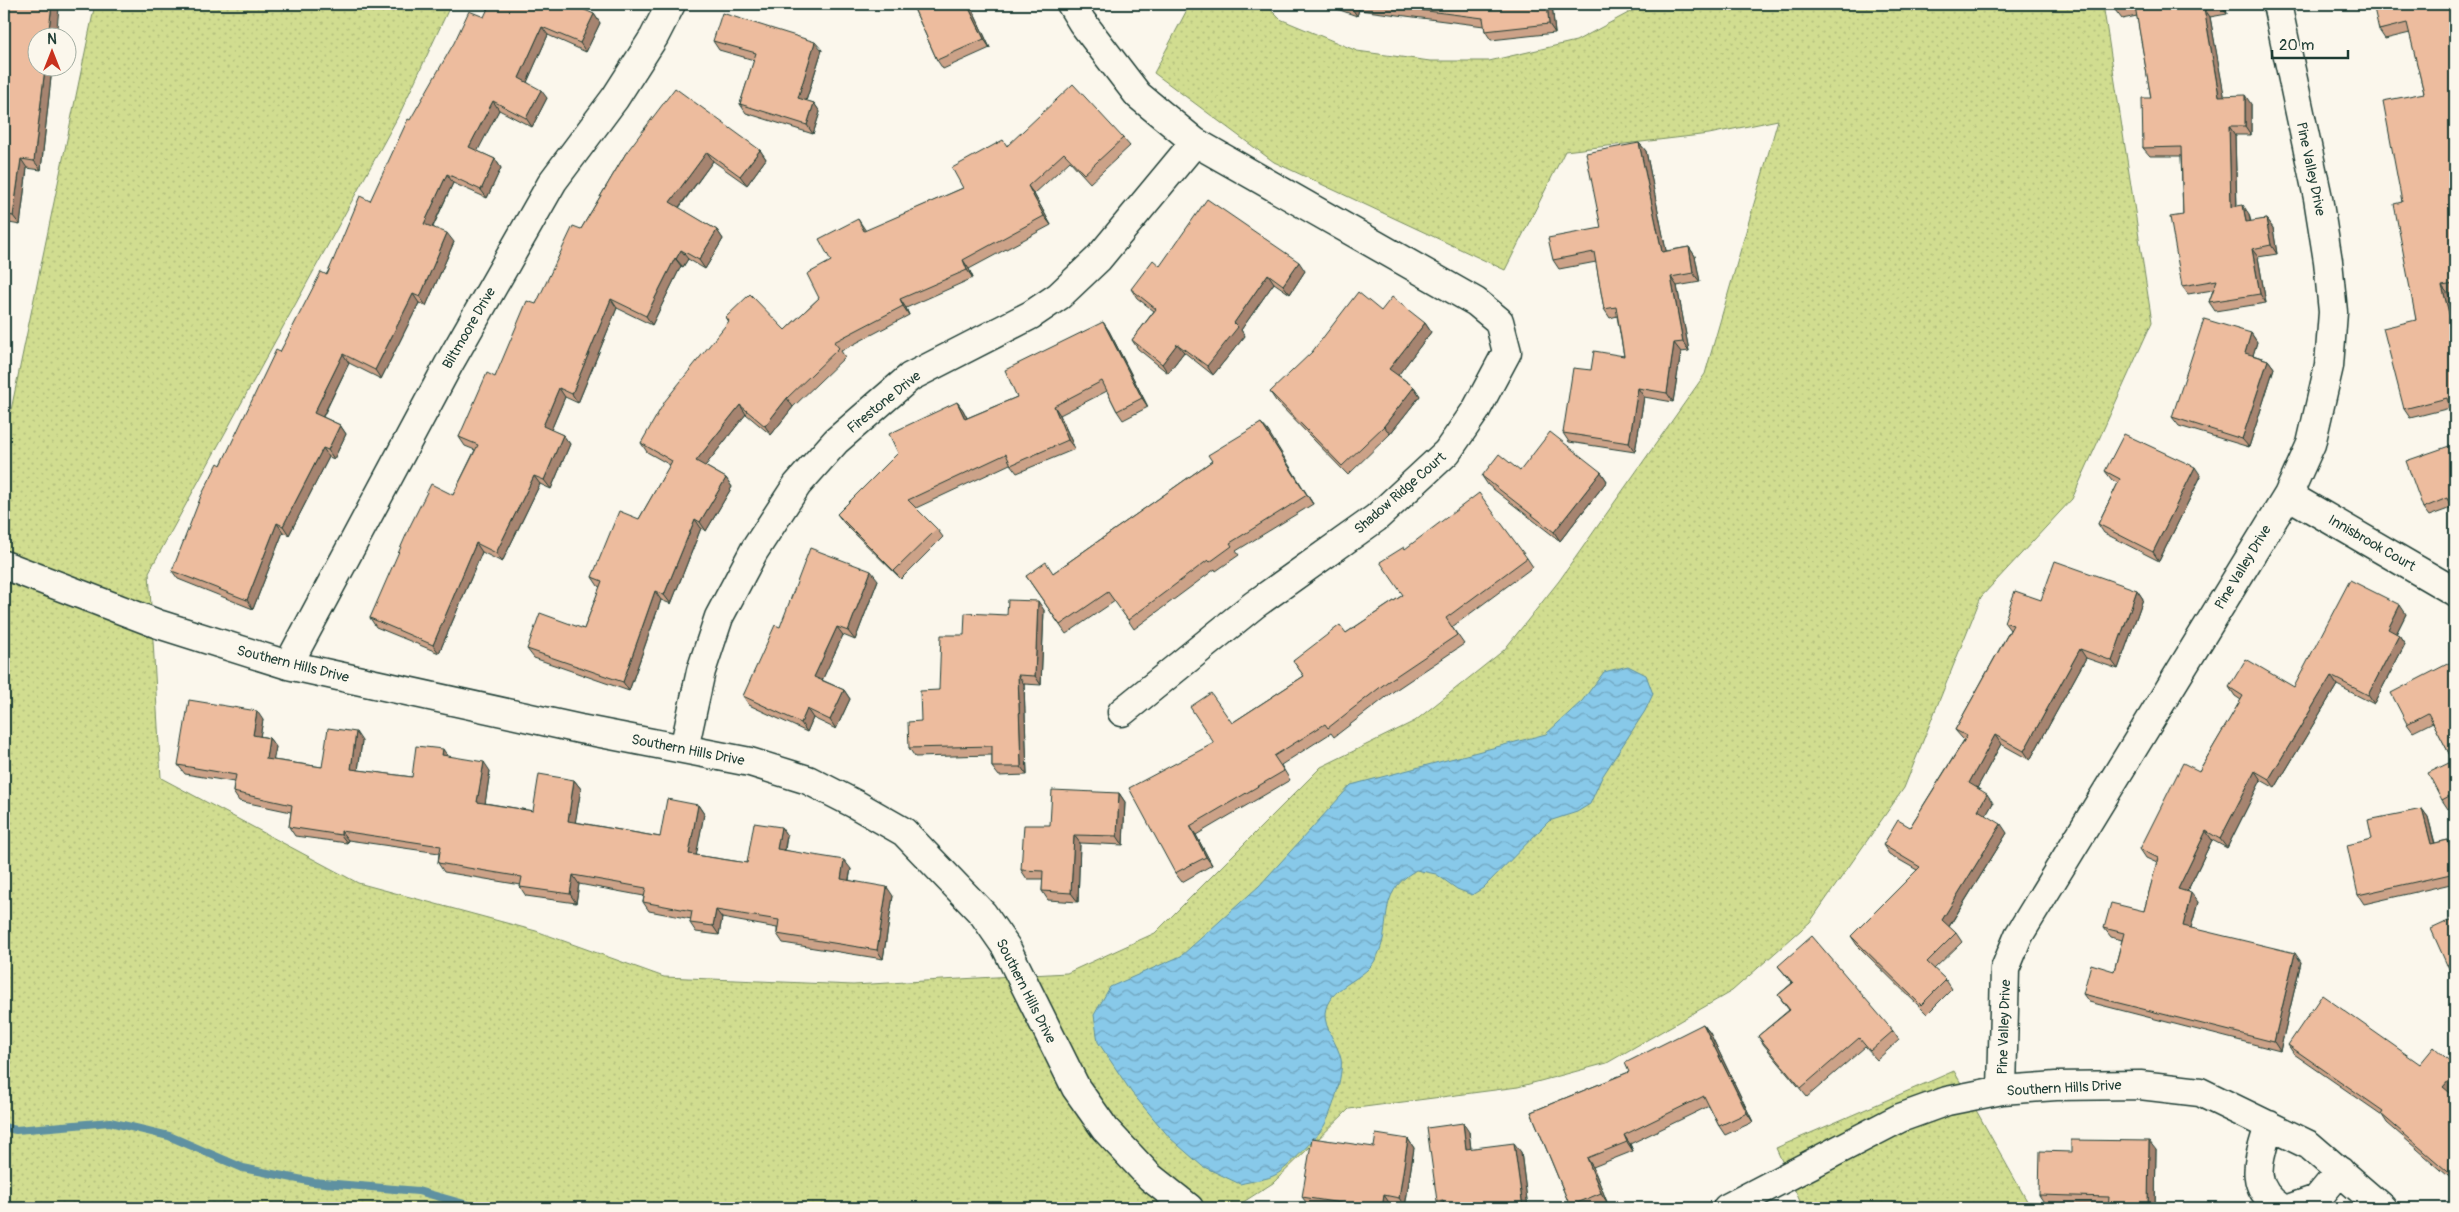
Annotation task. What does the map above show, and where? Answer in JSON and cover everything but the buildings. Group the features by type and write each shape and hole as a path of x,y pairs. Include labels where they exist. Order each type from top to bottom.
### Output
{"street":[{"name":"Biltmoore Drive","path":"288,665 450,362 553,181 615,98 654,37 671,4"},
{"name":"Shadow Ridge Court","path":"1071,4 1082,22 1138,96 1195,142 1476,302 1499,321 1507,352 1481,402 1447,452 1376,518 1254,605 1153,684 1122,712"},
{"name":"Pine Valley Drive","path":"2002,1090 2006,969 2019,935 2288,494 2311,444 2329,366 2333,312 2328,261 2318,198 2276,4"},
{"name":"Firestone Drive","path":"684,749 701,671 719,617 754,551 797,485 836,441 910,377 1031,315 1059,296 1098,260 1195,142"},
{"name":"Innisbrook Court","path":"2288,494 2455,592"},
{"name":"Southern Hills Drive","path":"4,566 158,624 288,665 580,729 750,762 808,780 855,804 904,832 983,914 1006,946 1076,1088 1105,1129 1150,1177 1189,1208"},
{"name":"Southern Hills Drive","path":"1726,1208 1900,1118 1947,1101 2002,1090 2056,1086 2140,1085 2200,1092 2309,1145 2382,1208"},
{"path":"2269,1125 2258,1167 2260,1184 2268,1200 2281,1208"},
{"path":"2291,1208 2317,1199 2340,1171"}],"green space":[{"path":"95,4 451,4 400,113 149,572 161,778 358,883 536,931 664,977 853,985 1067,973 1155,933 1321,767 1415,721 1504,650 1559,581 1705,374 1778,120 1709,134 1565,151 1505,270 1274,162 1154,73 1190,4 1265,4 1280,19 1357,51 1430,61 1489,61 1576,41 1645,4 2103,4 2152,322 2072,499 1981,597 1904,788 1810,922 1732,991 1607,1063 1518,1087 1349,1109 1273,1183 1234,1208 4,1208 4,444"},
{"path":"1954,1071 2031,1208 1803,1208 1776,1148"}],"water":[{"path":"1628,666 1646,675 1653,694 1645,711 1602,777 1590,804 1577,812 1549,821 1483,888 1472,895 1457,889 1436,874 1416,870 1402,880 1394,890 1389,901 1384,937 1374,962 1369,969 1339,990 1327,1004 1325,1019 1341,1059 1341,1075 1326,1123 1301,1153 1277,1174 1240,1184 1202,1166 1170,1138 1132,1093 1098,1042 1094,1015 1110,987 1181,956 1259,886 1351,785 1546,734 1582,701 1604,672"}],"waterway":[{"path":"4,1127 16,1130 110,1122 169,1136 243,1168 313,1182 418,1191 479,1208"}]}
